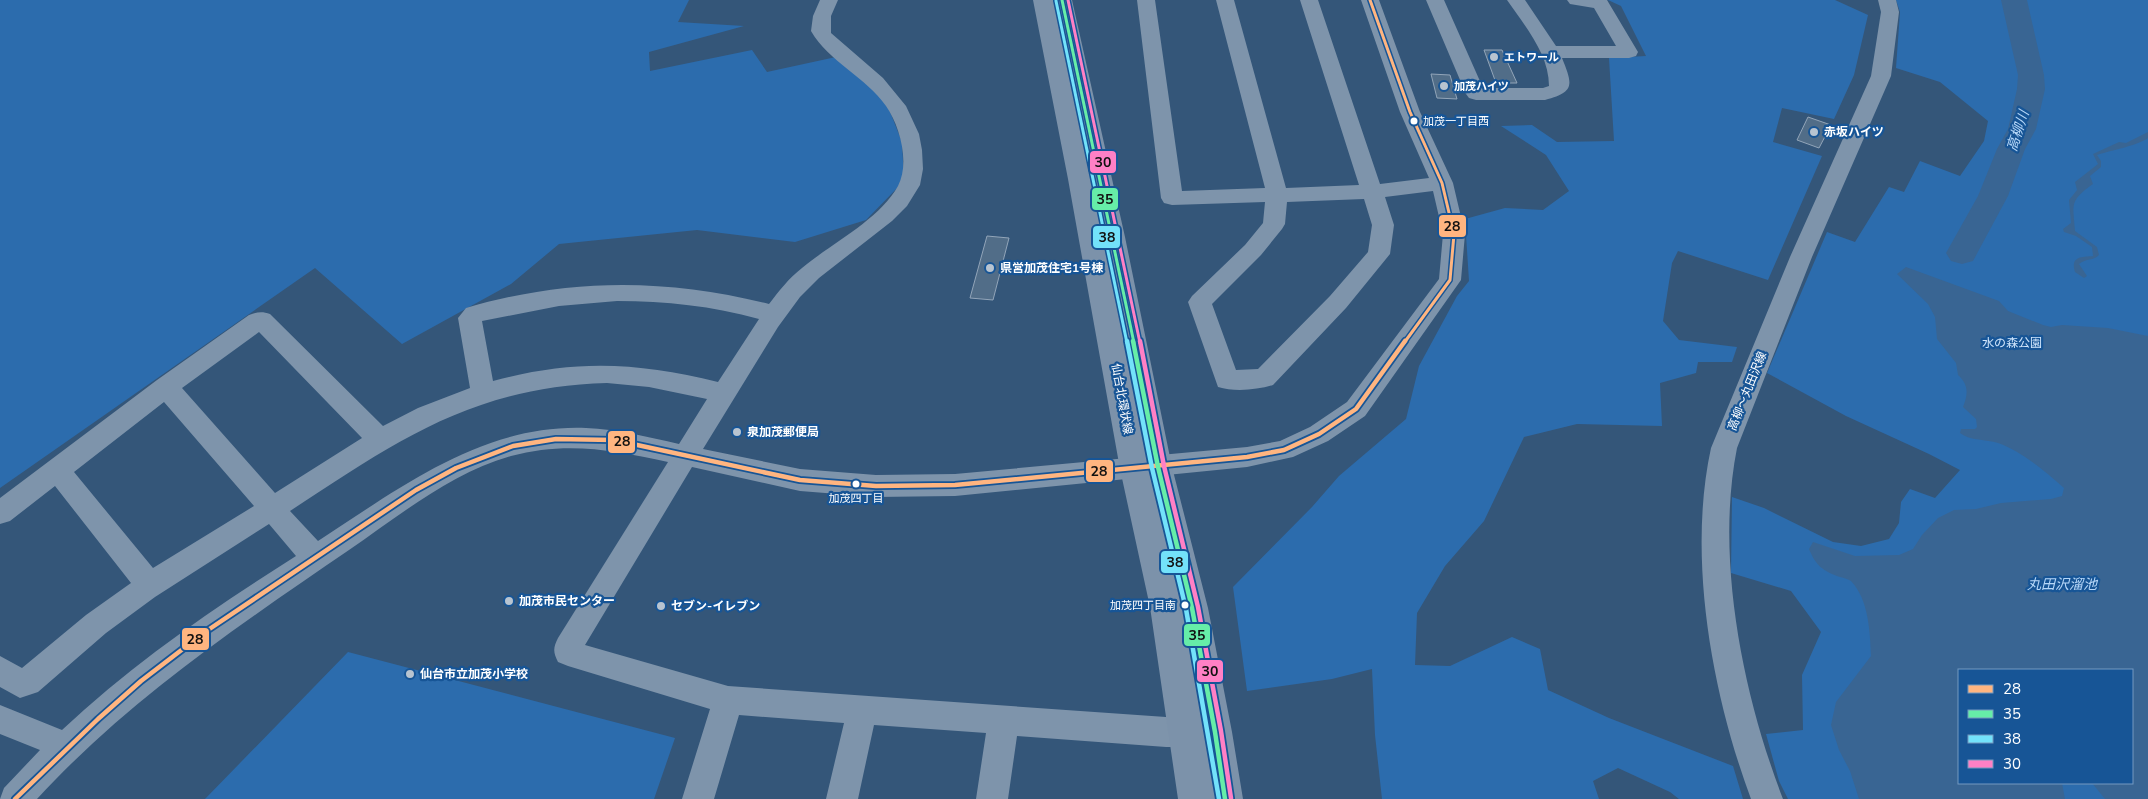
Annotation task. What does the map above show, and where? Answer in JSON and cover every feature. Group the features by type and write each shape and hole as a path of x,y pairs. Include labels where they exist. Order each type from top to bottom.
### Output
{"main road":[{"name":"仙台北環状線","path":"1043,0 1080,179 1146,468 1192,608 1215,732 1225,799"},
{"name":"仙台北環状線","path":"1062,0 1113,237 1166,607 1196,799"}],"street":[{"path":"829,0 820,23 823,37 879,84 895,102 908,131 913,158 913,172 910,182 896,205 868,229 809,273 774,314 723,393 568,647 568,653 692,691 728,700 1185,733 1215,732"},
{"path":"1162,0 1146,0 1172,198 1373,192 1442,183"},
{"path":"1225,0 1277,194 1274,224 1253,250 1200,302 1227,380 1264,378 1338,302 1379,254 1383,225 1309,0"},
{"path":"15,799 66,746 120,698 184,648 438,477 497,450 528,441 585,436 614,440 800,480 876,486 955,485 1247,457 1284,450 1319,434 1356,409 1450,280 1454,234 1442,183 1410,112 1370,0"},
{"path":"1435,0 1476,94 1545,94 1559,89 1560,84 1554,59 1516,0"},
{"path":"1549,52 1629,52 1601,4 1577,0"},
{"name":"高柳～丸田沢線","path":"1767,799 1740,719 1726,644 1714,562 1714,510 1717,478 1724,448 1801,257 1882,76 1890,12 1887,0"},
{"path":"483,392 470,318 474,314 549,298 636,292 705,298 774,314"},
{"path":"0,513 256,321 262,320 380,439"},
{"path":"0,670 20,684 27,682 106,617 150,586 380,439 431,412 483,392 554,378 612,374 663,379 723,393"},
{"path":"166,387 315,558"},
{"path":"57,470 150,586"},
{"path":"698,799 728,700"},
{"path":"842,799 862,709"},
{"path":"0,719 66,746"},
{"path":"992,799 1004,719"}],"green space":[{"path":"0,0 689,0 678,22 744,26 649,52 650,71 752,50 767,72 836,57 883,94 902,142 904,181 866,220 795,242 697,230 559,244 511,284 402,344 315,268 0,488"},
{"path":"1608,0 1835,0 1868,15 1854,75 1834,119 1782,108 1773,142 1822,156 1768,280 1678,251 1672,263 1663,321 1679,340 1737,347 1732,362 1698,362 1696,373 1660,383 1662,426 1577,424 1524,437 1484,521 1445,566 1417,613 1415,665 1450,666 1512,637 1540,649 1548,690 1609,718 1733,766 1743,799 1679,799 1670,792 1618,768 1593,781 1599,799 1382,799 1375,735 1372,669 1332,679 1247,691 1233,587 1312,507 1339,476 1406,419 1419,366 1457,296 1469,281 1465,219 1505,208 1543,210 1569,191 1546,155 1501,126 1532,125 1557,142 1614,141 1609,58 1646,56 1621,6"},
{"name":"水の森公園","path":"1896,0 2148,0 2148,799 1788,799 1779,781 1766,734 1803,730 1802,675 1821,632 1791,591 1731,573 1732,497 1764,508 1833,542 1861,546 1889,539 1899,523 1901,502 1910,489 1935,498 1960,470 1846,416 1767,373 1827,232 1855,242 1889,187 1904,192 1920,161 1960,176 1984,141 1988,121 1940,82 1896,68 1900,12"},
{"name":"仙台市立加茂小学校","path":"348,652 675,738 654,799 205,799"}],"water":[{"path":"2148,132 2148,138 2143,141 2097,155 2101,161 2101,167 2090,176 2093,184 2076,199 2073,209 2075,231 2097,247 2099,255 2079,264 2087,276 2084,278 2075,272 2074,263 2078,258 2093,256 2092,247 2076,236 2064,232 2063,229 2071,223 2069,200 2077,190 2075,182 2098,164 2093,154 2119,142 2126,143"},
{"name":"丸田沢溜池","path":"1906,267 1999,301 2008,311 2051,327 2062,325 2108,328 2148,336 2148,799 2105,799 2093,784 2133,784 2133,669 1958,669 1958,784 2062,784 2065,799 1859,799 1831,725 1836,702 1871,656 1867,617 1862,597 1851,581 1825,570 1814,560 1809,549 1813,542 1855,556 1899,555 1913,549 1922,535 1938,518 1954,510 1976,509 2001,503 2051,499 2062,496 2064,488 2016,451 1998,443 1964,436 1960,433 1961,429 1975,429 1977,427 1976,419 1963,407 1967,394 1966,386 1958,375 1956,363 1937,339 1935,317 1928,304 1897,274"}],"building":[{"path":"1484,50 1502,50 1517,83 1496,83"},
{"name":"加茂ハイツ","path":"1431,74 1450,75 1457,99 1437,98"},
{"name":"赤坂ハイツ","path":"1808,117 1831,125 1819,148 1797,140"},
{"name":"県営加茂住宅1号棟","path":"987,236 1009,238 993,300 970,298"}],"waterway":[{"name":"高柳川","path":"1962,253 1993,196 2011,149 2022,129 2031,89 2031,75 2014,0"}],"transit line":[{"name":"35","path":"1062,0 1113,237 1158,467 1192,608 1215,732 1225,799"},
{"name":"30","path":"1068,0 1119,236 1164,466 1198,607 1221,731 1231,798"},
{"name":"28","path":"15,799 56,758 141,681 205,632 436,478 477,458 527,442 585,438 614,440 800,480 876,486 955,485 1247,457 1284,450 1319,434 1356,409 1450,280 1454,234 1442,183 1410,112 1370,0"},
{"name":"38","path":"1056,1 1107,238 1152,468 1186,609 1219,799"}],"place":[{"name":"エトワール","path":"1494,57"},
{"name":"加茂ハイツ","path":"1444,86"},
{"name":"加茂一丁目西","path":"1414,121"},
{"name":"赤坂ハイツ","path":"1814,132"},
{"name":"県営加茂住宅1号棟","path":"990,268"},
{"name":"泉加茂郵便局","path":"737,432"},
{"name":"加茂四丁目","path":"856,484"},
{"name":"加茂市民センター","path":"509,601"},
{"name":"加茂四丁目南","path":"1185,605"},
{"name":"セブン-イレブン","path":"661,606"},
{"name":"仙台市立加茂小学校","path":"410,674"}]}
